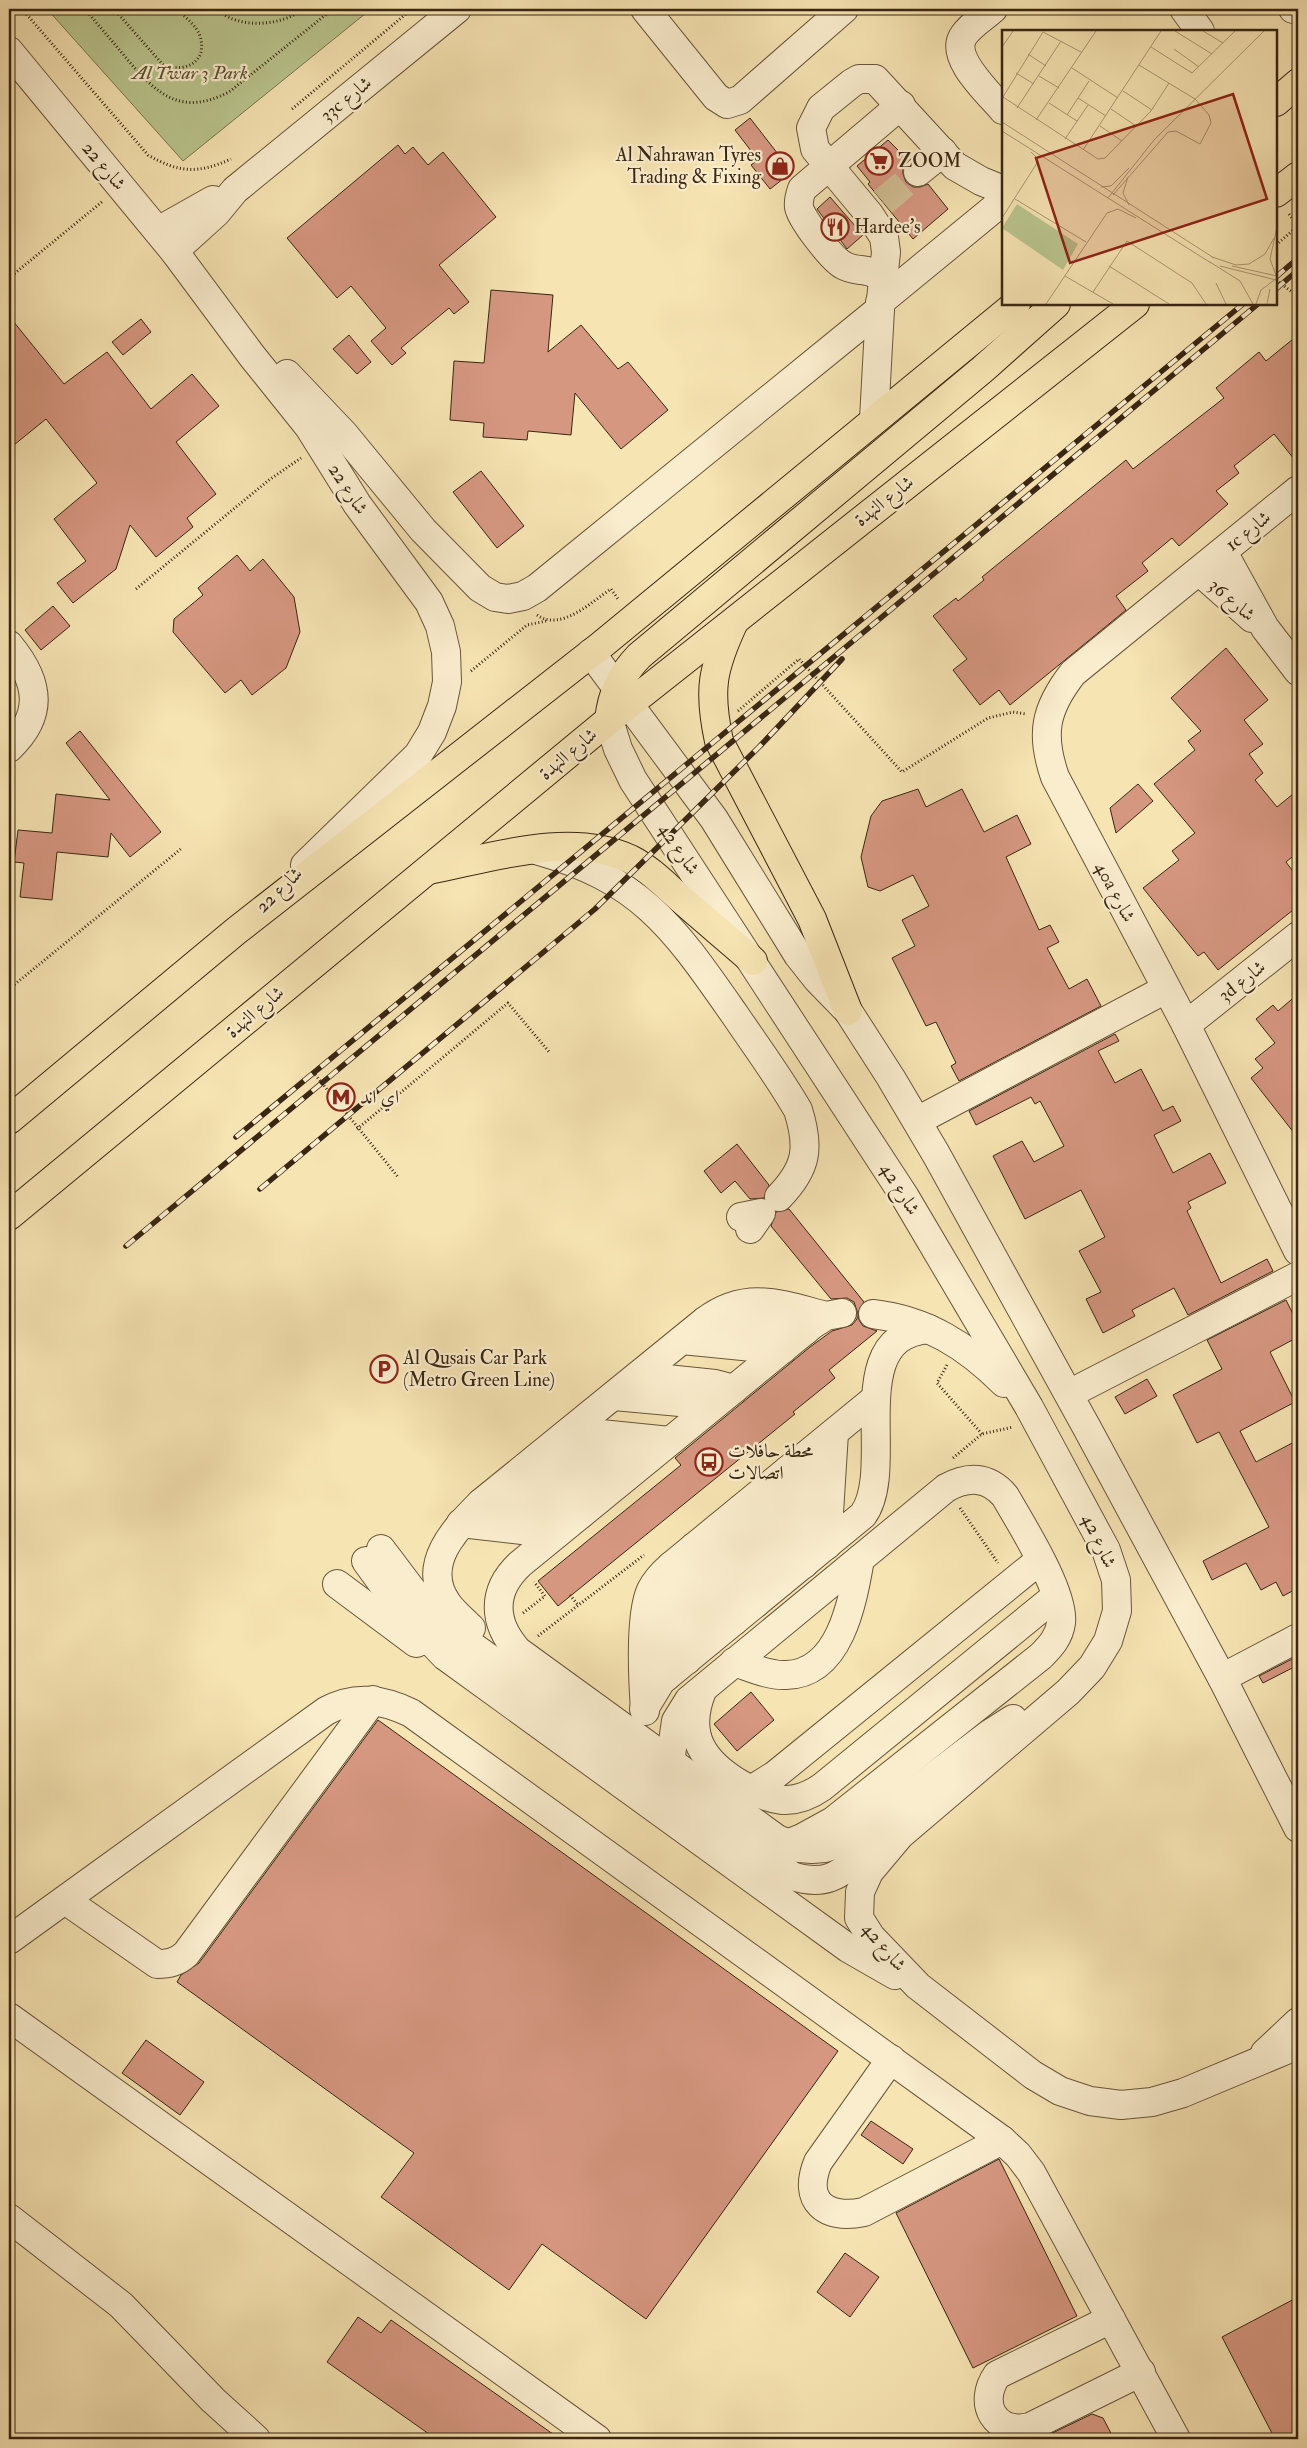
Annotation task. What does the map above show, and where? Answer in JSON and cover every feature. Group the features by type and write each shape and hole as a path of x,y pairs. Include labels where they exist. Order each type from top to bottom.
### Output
{"main road":[{"path":"1277,101 1298,83"},
{"path":"1277,192 1298,176"},
{"path":"9,1120 236,931 591,653 1015,305"},
{"path":"618,704 626,670 653,644 983,369 1055,305"},
{"name":"شارع النهدة","path":"9,1216 425,871 618,704 736,618 1134,305"},
{"path":"736,618 721,650 713,680 713,711 719,741 823,943 848,1011"},
{"path":"425,871 535,850 574,846 598,848 630,859 656,875 753,961"}],"street":[{"name":"33c شارع","path":"166,241 235,190 457,9"},
{"path":"645,9 716,97 727,104 740,100 844,9"},
{"path":"993,9 963,36 959,44 959,52 963,62 1002,109"},
{"path":"1184,9 1199,30"},
{"path":"1293,9 1298,10"},
{"name":"شارع 22","path":"9,51 166,241 252,356 309,427 357,504 429,602 440,626 446,652 447,682 442,706 432,732 418,755 236,931"},
{"path":"874,419 881,298 886,252 884,237 876,208 830,166 815,149 811,138 811,128 821,108 852,83 867,78 882,84 955,166 969,175 1002,190"},
{"path":"881,298 879,275 870,270 850,268 841,264 804,220 799,209 799,197 802,189 902,106"},
{"path":"918,172 943,152"},
{"path":"234,330 260,349 344,434 423,530 466,575 495,596 508,599 528,594 881,298 1002,202"},
{"name":"1c شارع","path":"1199,571 1298,490"},
{"name":"شارع 36","path":"1223,552 1265,628 1298,671"},
{"name":"شارع 36","path":"1199,571 1265,628"},
{"name":"40a شارع","path":"1199,571 1073,674 1060,691 1050,711 1046,733 1048,756 1055,777 1186,1026 1297,1245"},
{"path":"9,645 25,668 31,681 35,698 32,717 22,735 9,748"},
{"name":"شارع 42","path":"591,653 618,704 714,819 798,955 817,979 848,1011 917,1122 1069,1394 1222,1678 1298,1828"},
{"name":"شارع 42","path":"618,704 618,749 633,780 753,961 905,1197 1032,1412 1106,1550 1116,1580 1117,1611 1108,1641 1092,1667 1068,1692 900,1835 869,1872 860,1892 859,1918 871,1937 918,1986 1032,2075 1060,2091 1090,2101 1121,2105 1152,2102 1183,2093 1298,2045"},
{"path":"535,850 591,869 617,883 642,900 662,918 689,950 798,1110 804,1130 806,1148 802,1165 794,1182 758,1214"},
{"name":"3d شارع","path":"1186,1026 1298,936"},
{"path":"917,1122 1166,989"},
{"path":"1069,1394 1298,1276"},
{"path":"873,1314 895,1317 930,1329 958,1343 980,1359 1032,1412"},
{"path":"527,1684 447,1603 438,1586 440,1553 460,1523 516,1475 706,1321 824,1320 772,1357 520,1564 506,1580 499,1604 502,1629 518,1651 660,1756 768,1834 799,1848 825,1848 850,1840 991,1734 1028,1711 1068,1692"},
{"path":"644,1710 652,1693 666,1677 863,1515 870,1503 874,1485 876,1398 879,1376 893,1345 909,1332 930,1329"},
{"path":"673,1348 772,1357"},
{"path":"638,1376 715,1384 714,1405"},
{"path":"660,1756 644,1710 642,1666 647,1603 655,1583 671,1566 876,1398"},
{"path":"604,1404 714,1405"},
{"path":"571,1431 670,1441"},
{"path":"827,1545 834,1433"},
{"path":"549,1449 648,1459"},
{"path":"804,1564 811,1452"},
{"path":"781,1582 788,1470"},
{"path":"516,1475 626,1477"},
{"path":"516,1475 582,1493 589,1507"},
{"path":"660,1756 689,1700 946,1488 958,1481 978,1479 998,1488 1005,1496 1040,1560 1056,1596 1061,1615 1058,1635 1051,1647 833,1821 787,1844"},
{"path":"751,1501 756,1602"},
{"path":"734,1621 751,1501"},
{"path":"481,1504 589,1507"},
{"path":"460,1523 556,1534"},
{"path":"708,1642 719,1527"},
{"path":"687,1660 694,1547"},
{"path":"900,1835 872,1847 832,1878 818,1881 792,1876 437,1619 413,1592 373,1555 416,1628 462,1668 848,1948 878,1966 918,1986"},
{"path":"734,1662 786,1676 813,1666 834,1644 848,1617 860,1559"},
{"path":"752,1790 776,1775 1040,1560"},
{"path":"666,1677 671,1566"},
{"path":"337,1584 416,1644 462,1668"},
{"path":"703,1688 695,1716 699,1744 706,1757 716,1768 752,1790 777,1800 801,1799 812,1794 1056,1596"},
{"path":"1222,1678 1298,1638"},
{"path":"9,1940 326,1711 340,1703 358,1700 373,1700 396,1705 411,1713 1002,2140 1018,2155 1031,2172 1176,2439"},
{"path":"65,1900 157,1964 169,1964 179,1960 186,1954 373,1700"},
{"path":"9,2017 598,2439"},
{"name":"شارع 42","path":"1254,2062 1298,2022"},
{"path":"891,2060 818,2162 813,2174 811,2188 815,2199 823,2208 835,2213 851,2214 864,2212 1002,2140"},
{"path":"9,2218 121,2305 213,2400 256,2439"},
{"path":"1111,2319 997,2375 988,2394 988,2406 994,2417 1010,2428 1030,2427 1141,2372"}],"path":[{"path":"22,9 148,155 167,166 190,170 212,168 232,159"},
{"path":"84,9 148,84 162,95 179,101 196,103 214,100 230,92 333,9"},
{"path":"114,9 164,66 176,70 189,67 198,59 202,46 200,34 176,9"},
{"path":"217,9 234,19 248,23 283,20 303,9"},
{"path":"285,115 412,9"},
{"path":"9,278 121,186"},
{"path":"1277,244 1298,226"},
{"path":"1277,281 1292,292 1298,293"},
{"path":"136,589 269,480 302,457 322,448"},
{"path":"447,682 460,680 527,625 533,622 565,619 611,589 632,618"},
{"path":"528,594 528,601 536,614 549,621"},
{"path":"717,729 799,658 902,772 988,718 1013,712 1025,713 1048,722"},
{"path":"9,989 182,848"},
{"path":"357,1129 508,1003 550,1053"},
{"path":"313,1072 398,1178"},
{"path":"949,1462 982,1434 1008,1430 1032,1412"},
{"path":"570,1595 578,1605"}],"green space":[{"name":"Al Twar 3 Park","path":"47,9 371,9 183,161"}],"building":[{"path":"750,118 792,172 770,189 751,165 758,160 735,130"},
{"path":"888,140 908,160 903,167 906,182 913,187 928,184 948,209 913,239 868,184 870,182 857,166"},
{"path":"398,145 405,154 413,147 428,165 443,152 496,217 439,265 469,302 454,314 449,308 401,348 406,353 392,365 371,341 386,328 351,286 337,298 287,238"},
{"name":"Hardee's","path":"830,197 863,235 847,249 817,209"},
{"path":"491,290 553,295 548,352 581,325 618,369 628,362 668,410 621,449 575,393 571,435 528,431 527,440 483,437 484,423 450,420 454,361 484,363"},
{"path":"9,316 64,384 107,352 151,409 192,374 219,406 176,442 216,494 187,518 193,527 156,557 130,525 116,569 73,603 57,583 86,561 54,519 97,483 46,419 9,449"},
{"path":"141,319 151,332 123,355 112,342"},
{"path":"349,335 371,362 357,374 333,349"},
{"path":"1298,335 1298,464 1274,434 1234,466 1239,473 1216,491 1228,504 1179,546 1172,538 1142,563 1148,571 1116,596 1126,610 1010,705 999,690 980,705 953,670 967,659 933,616 956,598 958,601 984,580 982,577 1126,460 1133,469 1224,398 1216,388 1259,352 1266,361"},
{"path":"481,471 524,526 497,548 453,492"},
{"path":"237,555 250,571 263,559 294,597 300,632 286,668 252,695 241,680 225,693 173,632 174,619 203,595 198,588"},
{"path":"53,606 70,626 41,650 25,630"},
{"path":"1226,648 1268,700 1244,720 1263,744 1249,754 1263,773 1255,780 1277,807 1298,790 1298,852 1286,862 1298,878 1298,906 1218,970 1204,952 1198,956 1143,888 1179,860 1172,851 1195,833 1154,784 1195,750 1188,741 1201,731 1171,698"},
{"path":"80,731 161,832 130,857 111,833 108,857 57,852 52,900 20,897 24,863 14,862 18,830 52,833 56,794 110,800 66,743"},
{"path":"1138,784 1153,801 1116,833 1110,808"},
{"path":"918,789 926,807 962,789 984,832 1017,815 1031,844 1006,857 1039,930 1050,925 1059,942 1047,948 1069,989 1087,979 1101,1006 959,1081 951,1066 956,1063 936,1022 926,1026 892,958 915,946 902,920 929,906 913,875 880,891 868,887 861,857 871,816 882,801"},
{"path":"1298,994 1298,1138 1251,1078 1263,1068 1255,1059 1275,1043 1256,1019 1273,1005 1278,1011"},
{"path":"1115,1034 1119,1041 1098,1051 1115,1083 1141,1069 1163,1111 1173,1106 1181,1121 1154,1135 1173,1173 1210,1153 1226,1183 1188,1202 1191,1208 1187,1211 1221,1283 1267,1259 1273,1271 1188,1315 1174,1288 1132,1310 1135,1316 1103,1333 1086,1299 1101,1292 1079,1251 1105,1237 1081,1190 1025,1219 993,1156 1022,1141 1034,1162 1064,1146 1040,1101 1035,1104 1031,1097 976,1125 969,1111"},
{"path":"737,1144 769,1185 764,1198 750,1199 735,1181 721,1193 704,1171"},
{"path":"789,1209 864,1302 858,1312 859,1320 863,1326 877,1331 829,1370 835,1378 793,1412 795,1414 558,1606 538,1581 681,1465 675,1458 810,1347 832,1331 852,1325 857,1319 854,1302 847,1298 831,1299 771,1226 776,1212"},
{"path":"1286,1300 1298,1324 1298,1337 1270,1352 1295,1402 1240,1431 1256,1462 1298,1440 1298,1588 1283,1596 1276,1582 1261,1590 1246,1563 1212,1580 1203,1561 1269,1527 1219,1432 1197,1443 1173,1395 1222,1369 1207,1340"},
{"path":"1147,1379 1157,1396 1125,1414 1115,1397"},
{"path":"1298,1656 1298,1665 1263,1683 1259,1676"},
{"path":"751,1692 774,1720 737,1751 714,1724"},
{"path":"378,1720 838,2051 646,2319 542,2244 509,2290 381,2197 414,2153 177,1982 181,1975 199,1963"},
{"path":"146,2040 204,2082 180,2115 122,2073"},
{"path":"871,2121 913,2149 903,2164 861,2135"},
{"path":"999,2159 1077,2316 973,2368 896,2213"},
{"path":"845,2253 879,2277 850,2317 817,2292"},
{"path":"1298,2297 1298,2439 1275,2439 1222,2337"},
{"path":"358,2317 381,2333 391,2320 560,2439 436,2439 327,2362"},
{"path":"1092,2414 1103,2418 1114,2439 1040,2439"}],"tunnel":[{"path":"883,202 918,172"}],"railway":[{"path":"1277,276 1298,258"},
{"path":"1277,288 1298,270"},
{"path":"236,1137 1242,305"},
{"path":"126,1246 1257,305"},
{"path":"260,1189 595,909 760,746 842,659"}],"place":[{"name":"ZOOM","path":"879,161"},
{"name":"Al Nahrawan Tyres Trading & Fixing","path":"780,166"},
{"name":"Hardee's","path":"835,227"},
{"name":"اي اند","path":"341,1097"},
{"name":"Al Qusais Car Park (Metro Green Line)","path":"384,1369"},
{"name":"محطة حافلات اتصالات","path":"709,1462"}]}
